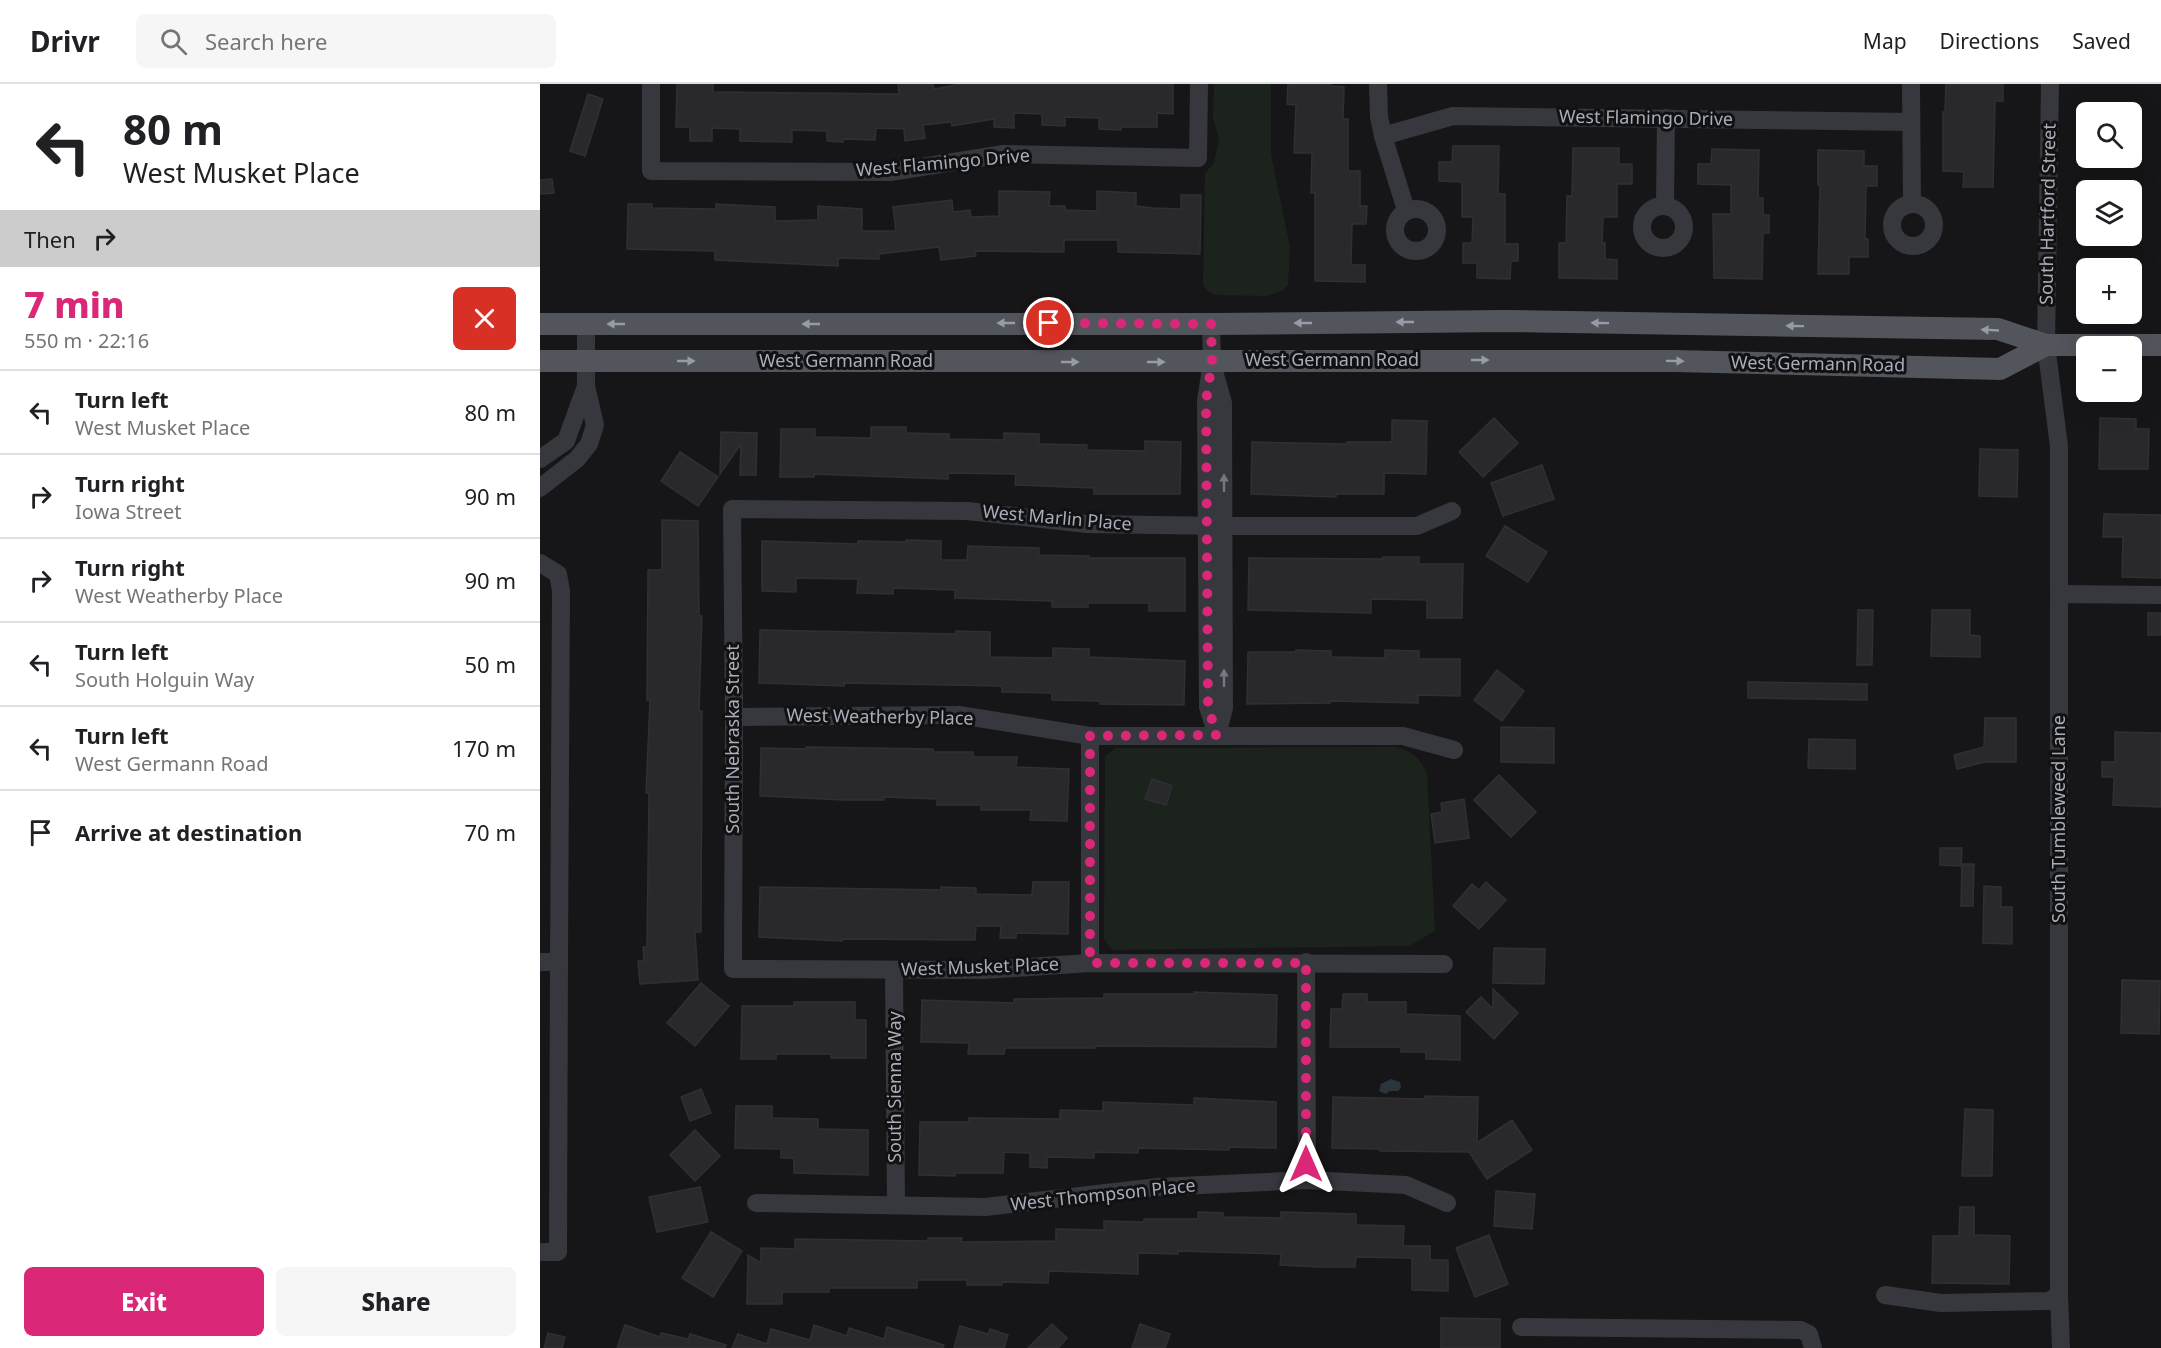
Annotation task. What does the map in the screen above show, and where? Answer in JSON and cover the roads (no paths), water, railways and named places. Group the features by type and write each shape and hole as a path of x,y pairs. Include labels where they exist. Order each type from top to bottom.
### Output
{"main road":[{"name":"West Germann Road","path":"540,324 1211,324 1505,321 1998,329 2046,345 2161,345"},
{"name":"West Germann Road","path":"540,361 1675,361 2000,369 2046,345"}],"street":[{"name":"West Flamingo Drive","path":"651,84 651,171 890,172 1004,154 1198,158 1199,84"},
{"path":"1378,84 1379,117 1383,136 1406,210"},
{"path":"1911,84 1912,203"},
{"name":"South Hartford Street","path":"2046,345 2050,84"},
{"name":"West Flamingo Drive","path":"1383,136 1453,116 1911,122"},
{"path":"1665,205 1666,118"},
{"path":"540,488 577,459 589,444 595,425 586,386 586,324"},
{"path":"1211,324 1212,362 1223,403 1216,526 1224,708 1217,735"},
{"name":"South Tumbleweed Lane","path":"2046,345 2059,446 2059,1295 2061,1348"},
{"path":"540,459 566,441 586,386"},
{"path":"570,430 589,444"},
{"name":"West Marlin Place","path":"732,509 968,510 1087,524 1216,526 1417,526 1452,511"},
{"name":"South Nebraska Street","path":"732,509 733,969"},
{"path":"540,563 558,574 561,591 558,1252 540,1252"},
{"path":"2059,594 2161,595"},
{"name":"West Weatherby Place","path":"734,717 959,715 1090,736 1403,736 1454,750"},
{"path":"1090,736 1090,963"},
{"path":"540,962 559,962"},
{"name":"West Musket Place","path":"733,969 984,970 1090,963 1444,964"},
{"path":"1306,963 1306,1180"},
{"name":"South Sienna Way","path":"894,970 896,1204"},
{"name":"West Thompson Place","path":"756,1203 985,1207 1158,1187 1306,1180 1406,1185 1447,1203"},
{"path":"1885,1295 1941,1303 2049,1301 2059,1295"},
{"path":"1521,1327 1802,1330 1809,1334 1814,1348"}]}
